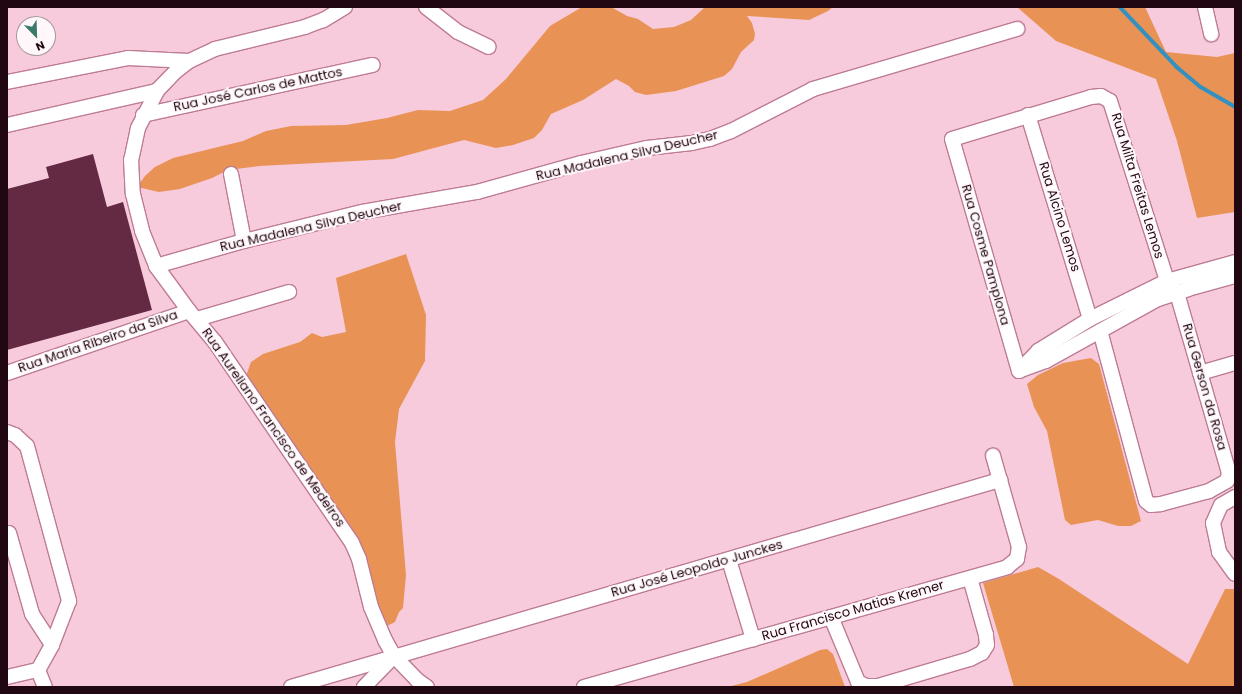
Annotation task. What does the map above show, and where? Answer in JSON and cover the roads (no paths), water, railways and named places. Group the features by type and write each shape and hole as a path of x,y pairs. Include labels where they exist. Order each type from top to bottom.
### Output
{"street":[{"name":"Rua Aureliano Francisco de Medeiros","path":"345,7 323,20 305,27 276,36 215,49 189,61 176,71 157,91 143,115 134,142 131,176 136,212 156,266 238,374 278,436 352,543 359,559 372,607 385,640 394,656 417,680 427,687"},
{"path":"426,7 458,32 489,46"},
{"path":"1205,7 1211,34"},
{"name":"Rua Madalena Silva Deucher","path":"156,266 244,241 362,212 477,192 582,163 647,148 692,143 710,139 731,131 813,89 1018,29"},
{"path":"7,82 128,58 189,61"},
{"name":"Rua José Carlos de Mattos","path":"143,115 373,65"},
{"path":"7,125 157,91"},
{"name":"Rua Milta Freitas Lemos","path":"1028,116 1084,98 1101,96 1110,101 1167,281"},
{"name":"Rua Cosme Pamplona","path":"1019,370 952,139 1028,116"},
{"name":"Rua Alcino Lemos","path":"1028,116 1090,319"},
{"path":"231,174 244,241"},
{"path":"1019,370 1038,351 1090,319 1167,281 1235,262"},
{"path":"1019,370 1046,361 1158,299 1235,276"},
{"path":"1167,281 1177,293"},
{"name":"Rua Maria Ribeiro da Silva","path":"7,373 193,315 289,292"},
{"name":"Rua Gerson da Rosa","path":"1100,331 1144,497 1151,505 1161,504 1209,491 1227,481 1229,473 1229,451 1200,372 1177,293"},
{"path":"1200,372 1235,363"},
{"path":"7,432 15,435 26,446 69,601 52,645 38,670 7,678"},
{"name":"Rua Francisco Matias Kremer","path":"584,687 604,684 753,639 1007,567 1017,559 1019,554 993,456"},
{"name":"Rua José Leopoldo Junckes","path":"291,687 1000,480"},
{"path":"1235,497 1221,505 1213,523 1219,552 1235,574"},
{"path":"10,533 32,614 52,645"},
{"path":"729,560 753,639"},
{"path":"831,617 858,682 866,686 878,686 970,659 982,653 987,645 986,635 970,578"},
{"path":"364,687 394,656"},
{"path":"38,670 45,687"}],"waterway":[{"path":"1120,7 1177,67 1201,87 1235,107"}]}
